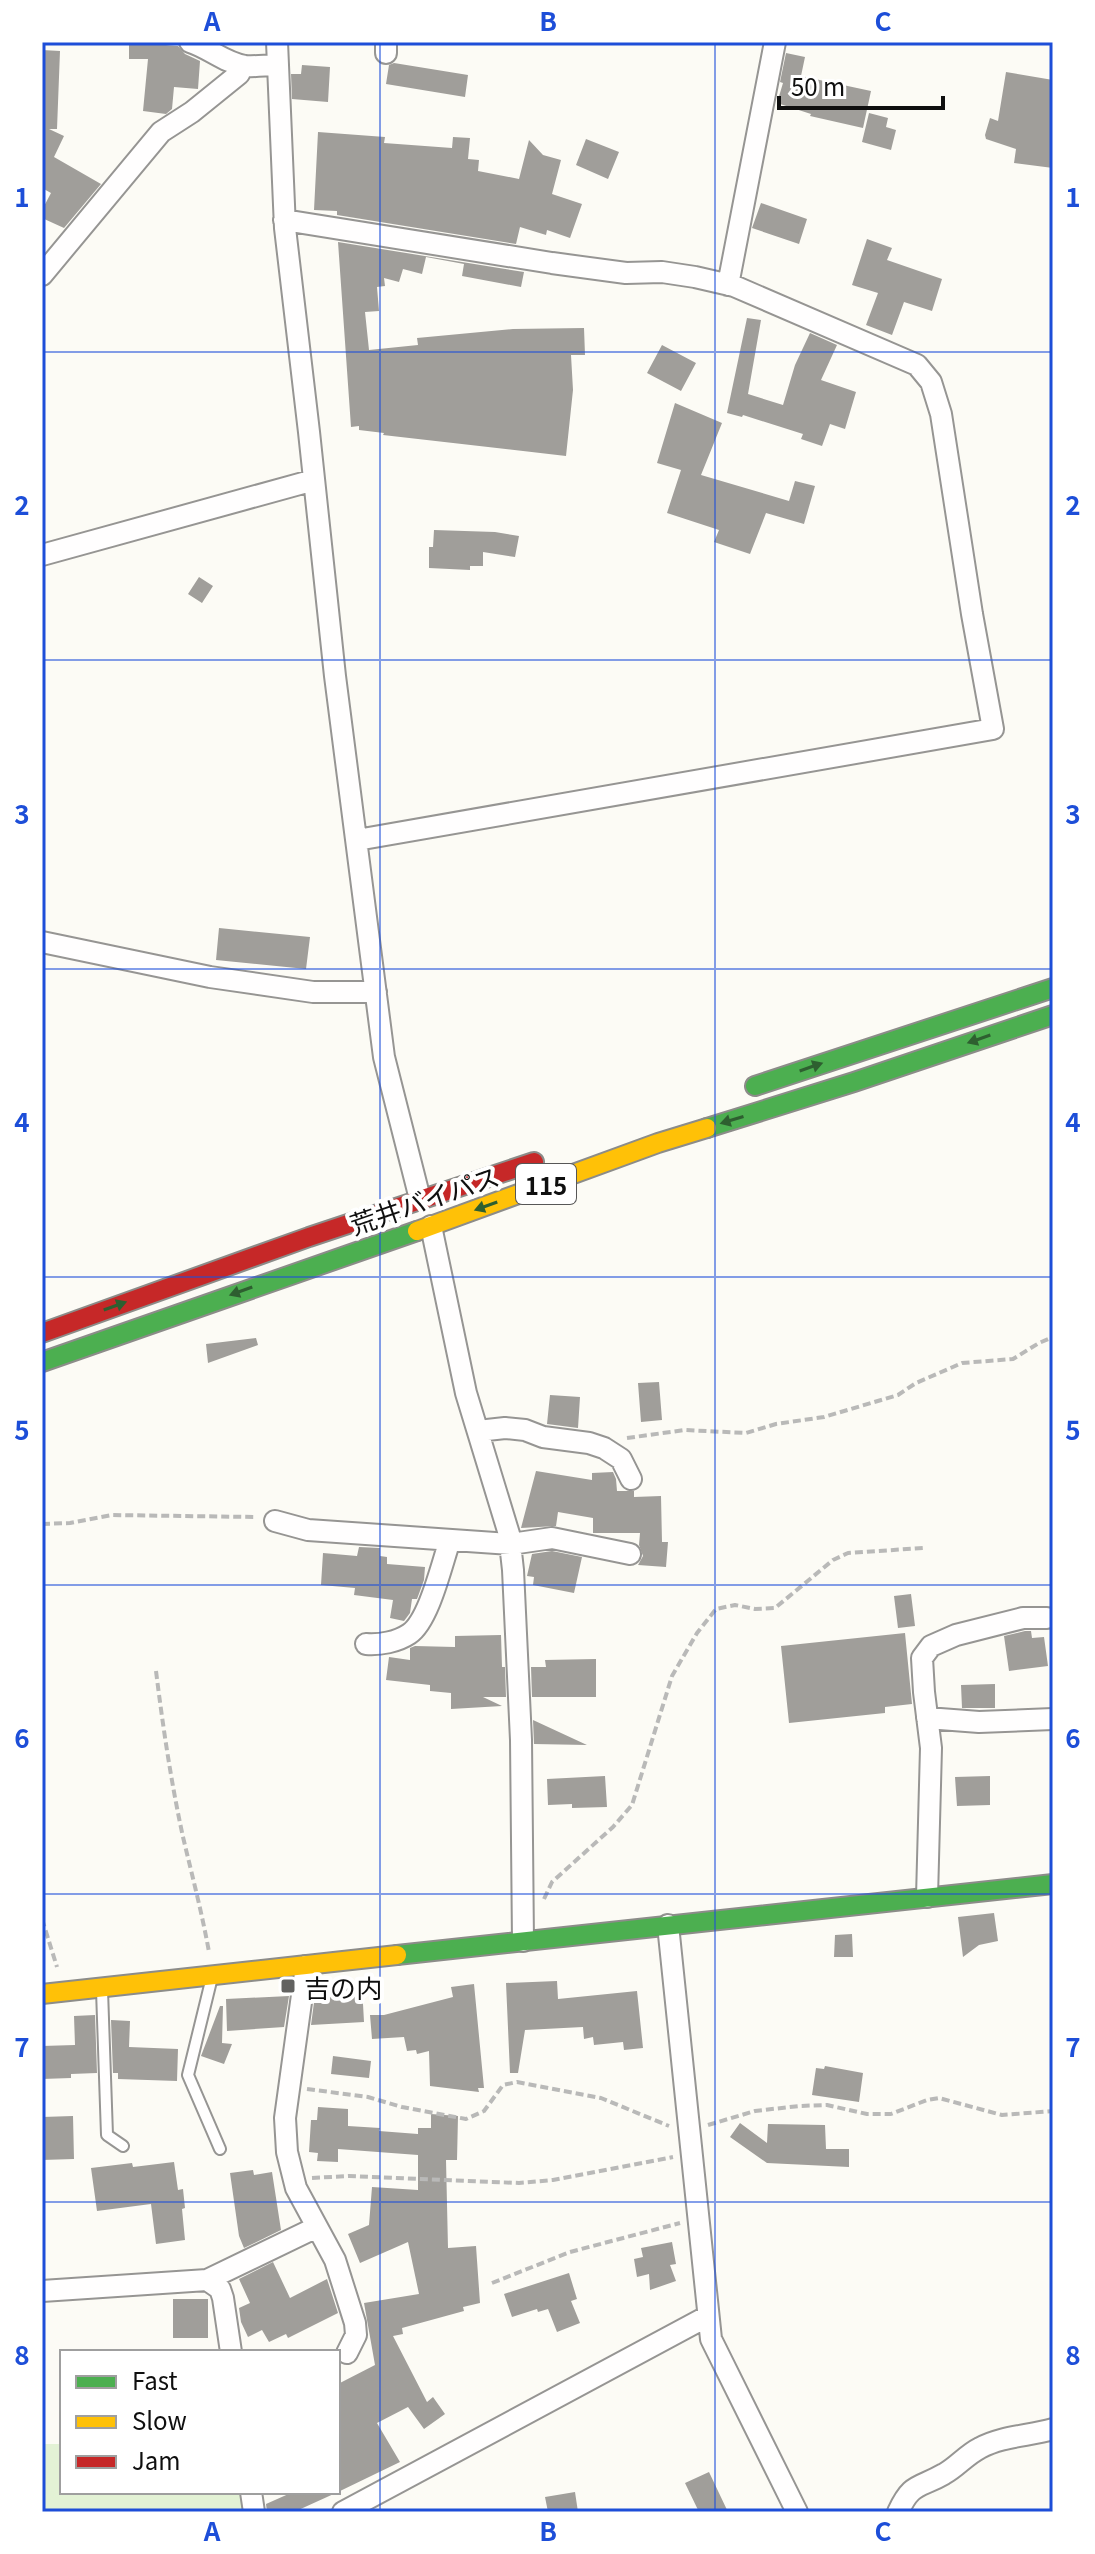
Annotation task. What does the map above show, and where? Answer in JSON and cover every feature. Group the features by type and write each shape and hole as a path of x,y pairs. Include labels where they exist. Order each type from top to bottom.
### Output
{"main road":[{"path":"737,1092 1053,988"},
{"name":"荒井バイパス","path":"42,1362 658,1143 1053,1015"},
{"name":"荒井バイパス","path":"42,1333 550,1156"},
{"path":"42,1994 306,1966 523,1932 668,1925 1053,1884"}],"street":[{"path":"190,42 207,47 243,66 278,65"},
{"path":"277,42 284,220 335,676 384,1057 420,1199"},
{"path":"728,285 775,42"},
{"path":"42,275 161,132 192,112 239,74 243,66"},
{"path":"284,220 552,263 626,273 662,272 728,285 917,365 931,382 941,414 993,729 357,840"},
{"path":"42,555 314,480"},
{"path":"42,942 225,979 313,992 376,992"},
{"path":"431,1226 466,1393 511,1544 521,1740 523,1932"},
{"path":"478,1431 505,1428 525,1430 543,1437 589,1443 621,1459 631,1479"},
{"path":"275,1521 308,1530 511,1544 552,1538 630,1554"},
{"path":"366,1644 378,1645 411,1633 423,1618 450,1540"},
{"path":"927,1897 931,1748 922,1658 931,1646 956,1635 1023,1618 1047,1618"},
{"path":"927,1718 979,1722 1053,1719"},
{"path":"668,1925 711,2339 797,2512"},
{"path":"306,1966 285,2118 287,2152 294,2180 335,2260 355,2323 356,2335 347,2353"},
{"path":"42,2291 207,2280 317,2227"},
{"path":"207,2280 220,2289 231,2350"},
{"path":"343,2512 708,2316"},
{"path":"898,2512 912,2488 949,2472 981,2447 995,2441 1053,2429"}],"lane":[{"path":"213,1976 188,2075 220,2149"},
{"path":"101,1988 107,2135 123,2146"}],"path":[{"path":"610,1452 625,1439 685,1430 746,1433 776,1424 824,1417 898,1395 916,1383 962,1363 1013,1359 1053,1337"},
{"path":"42,1524 70,1523 112,1515 248,1515 275,1521"},
{"path":"523,1932 552,1882 628,1812 672,1676 697,1633 716,1609 735,1605 755,1609 775,1608 833,1560 848,1553 923,1548"},
{"path":"156,1671 168,1759 183,1837 199,1894 213,1976"},
{"path":"42,1919 64,1992"},
{"path":"294,2180 349,2176 519,2183 553,2180 691,2154"},
{"path":"492,2283 570,2252 698,2218"}],"green space":[{"path":"42,2444 60,2444 60,2494 245,2494 248,2512 42,2512"}],"building":[{"path":"129,42 178,46 185,54 200,61 198,89 174,87 172,109 166,114 143,111 148,59 129,59"},
{"path":"42,50 60,51 57,129 49,129 64,136 54,157 101,184 64,228 42,218 42,210 51,193 42,188"},
{"path":"786,53 805,57 801,76 871,91 863,128 810,116 777,103"},
{"path":"394,63 468,75 465,97 386,84 389,65"},
{"path":"302,65 330,67 328,102 292,99 291,74 301,74"},
{"path":"1006,72 1053,80 1053,168 1014,163 1016,149 986,139 990,118 998,121"},
{"path":"869,113 888,118 886,127 896,130 891,150 862,142"},
{"path":"318,132 385,137 384,143 452,148 453,137 470,138 468,159 479,160 478,171 519,179 529,140 543,155 561,160 552,194 582,204 570,238 547,230 546,235 520,227 516,244 337,215 337,211 314,210"},
{"path":"586,139 619,152 608,179 576,165"},
{"path":"761,203 807,219 799,244 752,228"},
{"path":"867,239 892,248 887,260 942,279 932,311 904,302 892,335 866,325 878,293 852,285"},
{"path":"338,242 524,272 521,287 462,276 464,264 426,257 422,274 403,269 399,282 384,278 385,286 377,287 379,311 365,312 369,350 418,345 417,338 513,329 584,328 585,355 571,355 573,390 566,456 383,435 359,430 359,426 351,427"},
{"path":"747,318 761,320 748,394 783,405 795,365 810,333 837,345 821,380 856,392 845,429 830,424 822,446 801,439 803,434 727,413"},
{"path":"662,345 696,363 681,391 647,373"},
{"path":"675,403 722,423 701,475 789,501 795,481 815,486 804,524 766,513 750,554 714,542 719,530 667,513 681,470 657,463"},
{"path":"434,530 519,536 515,557 483,552 483,566 470,566 470,570 429,568 429,547 433,547"},
{"path":"199,577 213,586 202,603 188,594"},
{"path":"219,928 310,937 306,969 216,960"},
{"path":"256,1338 258,1345 208,1363 206,1344"},
{"path":"659,1382 662,1420 641,1422 638,1383"},
{"path":"550,1395 580,1397 578,1428 547,1424"},
{"path":"536,1471 592,1480 592,1473 613,1472 617,1491 634,1491 634,1497 661,1496 662,1542 668,1542 666,1567 638,1565 643,1556 639,1545 640,1533 593,1533 593,1518 558,1512 556,1526 521,1528"},
{"path":"359,1547 380,1548 380,1556 387,1557 387,1564 425,1567 417,1599 412,1599 410,1613 404,1621 390,1618 393,1600 354,1595 355,1588 321,1585 323,1553 357,1556"},
{"path":"552,1551 582,1557 574,1593 533,1585 534,1577 527,1576 532,1554"},
{"path":"911,1594 915,1626 898,1628 894,1596"},
{"path":"1031,1631 1032,1638 1044,1637 1048,1666 1009,1671 1004,1636"},
{"path":"905,1633 912,1704 885,1707 885,1713 789,1723 781,1646"},
{"path":"501,1635 506,1697 483,1697 502,1706 451,1709 451,1693 430,1691 430,1685 386,1680 389,1657 410,1660 410,1648 415,1646 455,1647 455,1636"},
{"path":"596,1659 596,1697 532,1697 531,1667 546,1667 545,1660"},
{"path":"995,1684 995,1708 962,1708 961,1685"},
{"path":"533,1720 587,1745 534,1744"},
{"path":"605,1776 607,1807 548,1805 547,1779"},
{"path":"990,1776 990,1805 957,1806 955,1777"},
{"path":"994,1913 998,1941 979,1945 963,1957 958,1917"},
{"path":"852,1934 853,1957 834,1957 835,1935"},
{"path":"557,1981 558,1999 637,1991 643,2048 624,2050 623,2042 594,2045 593,2037 584,2039 583,2027 525,2030 518,2073 510,2073 506,1983"},
{"path":"474,1984 484,2088 478,2088 479,2092 430,2086 429,2051 417,2054 416,2050 407,2051 404,2037 372,2039 370,2015 384,2015 453,1997 451,1987"},
{"path":"362,1986 364,2022 311,2025 315,1995 321,1993 320,1989"},
{"path":"289,1996 284,2027 227,2031 226,1999"},
{"path":"220,2006 223,2006 222,2043 232,2044 224,2064 201,2056"},
{"path":"95,2015 97,2073 42,2079 42,2046 75,2045 74,2016"},
{"path":"111,2020 130,2021 129,2047 178,2049 177,2081 118,2079 118,2073 113,2073"},
{"path":"333,2056 371,2061 369,2078 331,2074"},
{"path":"825,2066 863,2073 859,2102 812,2095 816,2068 824,2069"},
{"path":"318,2107 348,2109 348,2126 418,2134 418,2128 431,2128 431,2114 458,2116 457,2160 446,2160 448,2248 476,2246 480,2303 463,2307 464,2311 402,2328 403,2334 393,2336 427,2402 433,2397 445,2414 424,2429 408,2407 377,2423 400,2462 340,2491 340,2383 375,2365 364,2303 419,2294 408,2242 360,2263 348,2234 369,2225 372,2187 418,2190 418,2155 338,2149 338,2162 317,2161 318,2153 309,2152 311,2120 317,2120"},
{"path":"73,2116 74,2159 42,2160 42,2117"},
{"path":"740,2123 767,2143 768,2124 825,2125 826,2149 849,2149 849,2167 767,2163 730,2137"},
{"path":"174,2162 178,2190 183,2189 185,2240 156,2244 151,2204 97,2211 91,2168"},
{"path":"253,2170 254,2175 272,2172 281,2230 244,2248 239,2236 230,2173"},
{"path":"672,2242 676,2264 670,2265 676,2281 650,2290 649,2274 637,2277 634,2259 643,2257 641,2248"},
{"path":"273,2262 290,2298 327,2279 338,2313 288,2338 286,2334 269,2342 262,2330 248,2337 239,2308 250,2303 239,2279"},
{"path":"569,2273 577,2299 571,2301 580,2323 557,2332 548,2309 512,2317 504,2294"},
{"path":"173,2299 208,2299 208,2338 173,2338"},
{"path":"709,2472 728,2512 699,2512 685,2483"},
{"path":"575,2492 578,2512 548,2512 545,2497"},
{"path":"288,2494 334,2494 294,2512 267,2512 266,2504"}],"traffic: fast":[{"path":"755,1086 1053,988"},
{"path":"707,1128 1053,1015"},
{"path":"42,1362 417,1231"},
{"path":"397,1955 1053,1884"}],"traffic: slow":[{"path":"417,1231 707,1128"},
{"path":"42,1994 397,1955"}],"traffic: jam":[{"path":"42,1333 309,1237 534,1162"}],"place":[{"name":"吉の内","path":"288,1986"}]}
